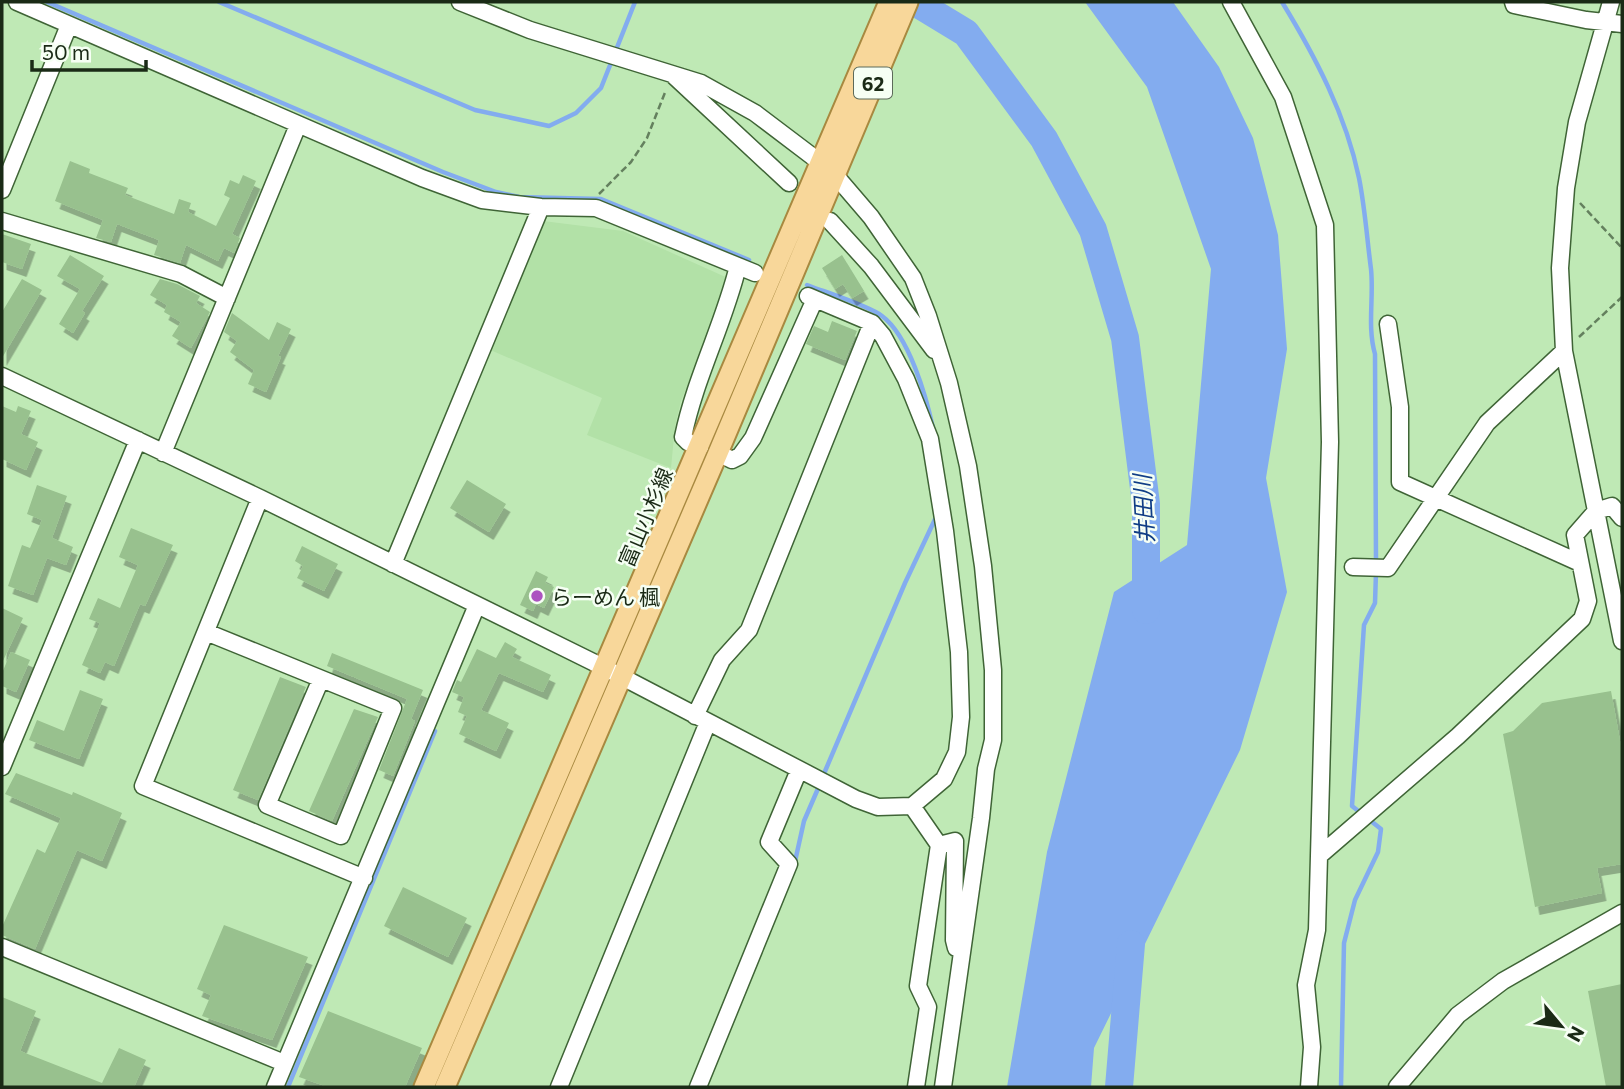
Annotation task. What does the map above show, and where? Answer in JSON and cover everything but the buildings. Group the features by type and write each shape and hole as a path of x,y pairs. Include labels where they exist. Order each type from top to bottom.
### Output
{"main road":[{"name":"富山小杉線","path":"830,164 889,2"},
{"name":"富山小杉線","path":"424,1087 613,672 830,164 908,2"},
{"name":"富山小杉線","path":"444,1087 613,672"}],"street":[{"path":"17,2 422,178 482,200 541,207 596,208 755,273"},
{"path":"460,2 530,30 701,83 755,113 830,164 872,216 913,278 942,361 968,467 983,566 993,670 993,740 986,769 943,1087"},
{"path":"1231,2 1283,97 1325,225 1330,442 1317,930 1306,985 1312,1047 1309,1087"},
{"path":"1513,2 1514,5 1586,20 1614,22"},
{"path":"1611,2 1614,22 1577,122 1566,188 1560,268 1564,351 1622,641"},
{"path":"2,190 69,24"},
{"path":"672,74 789,183"},
{"path":"163,453 298,125"},
{"path":"393,564 541,207"},
{"path":"2,221 181,274 227,298"},
{"path":"830,221 871,266 942,361"},
{"path":"2,376 260,498 613,672 856,799 878,807 912,806 944,779 957,752 961,717 959,652 945,531 930,439 906,379 883,336 872,323 811,297 753,438 740,456 732,460 688,442 683,437 689,407 730,298 738,266"},
{"path":"559,1087 702,719 722,660 749,629 872,323"},
{"path":"1388,324 1400,407 1400,482 1580,563"},
{"path":"1353,567 1388,568 1487,423 1564,351"},
{"path":"2,767 138,440"},
{"path":"260,498 143,786 364,878"},
{"path":"1319,856 1438,754 1582,619 1588,601 1575,536 1596,511 1619,511"},
{"path":"275,1087 477,605"},
{"path":"206,632 393,708 341,836 267,805 321,679"},
{"path":"698,1087 789,864 769,842 799,770"},
{"path":"912,806 939,845 918,986 928,1007 916,1087"},
{"path":"939,845 956,841 954,940 960,964"},
{"path":"1397,1087 1458,1014 1503,981 1622,913"},
{"path":"2,947 284,1063"}],"path":[{"path":"596,208 600,193 631,162 647,138 672,74"},
{"path":"1566,188 1622,248"},
{"path":"1564,351 1622,298"}],"shaded area":[{"path":"543,221 623,231 730,279 681,401 675,426 671,468 587,435 602,398 488,349"}],"water":[{"path":"1085,2 1173,2 1219,67 1253,138 1278,235 1287,349 1266,478 1287,592 1240,750 1094,1048 1091,1087 1007,1087 1047,852 1114,592 1187,545 1211,269 1147,87"}],"waterway":[{"path":"47,2 443,172 496,192 519,197 601,199 749,260"},
{"path":"219,2 475,110 549,126 576,113 601,88 635,2"},
{"name":"井田川","path":"915,2 966,33 1044,139 1093,230 1125,338 1146,504 1146,610"},
{"path":"1282,2 1306,43 1338,109 1361,189 1372,280 1371,333 1375,354 1376,563"},
{"path":"807,285 867,308 892,325 915,368 933,428"},
{"path":"823,776 905,583 937,515"},
{"path":"1341,1087 1344,943 1355,900 1378,852 1381,829 1352,806 1364,625 1375,603 1376,572"},
{"path":"288,1087 435,731"},
{"path":"794,866 804,821 820,784"},
{"name":"井田川","path":"1119,1087 1131,944"}],"place":[{"name":"らーめん 楓","path":"537,596"}]}
